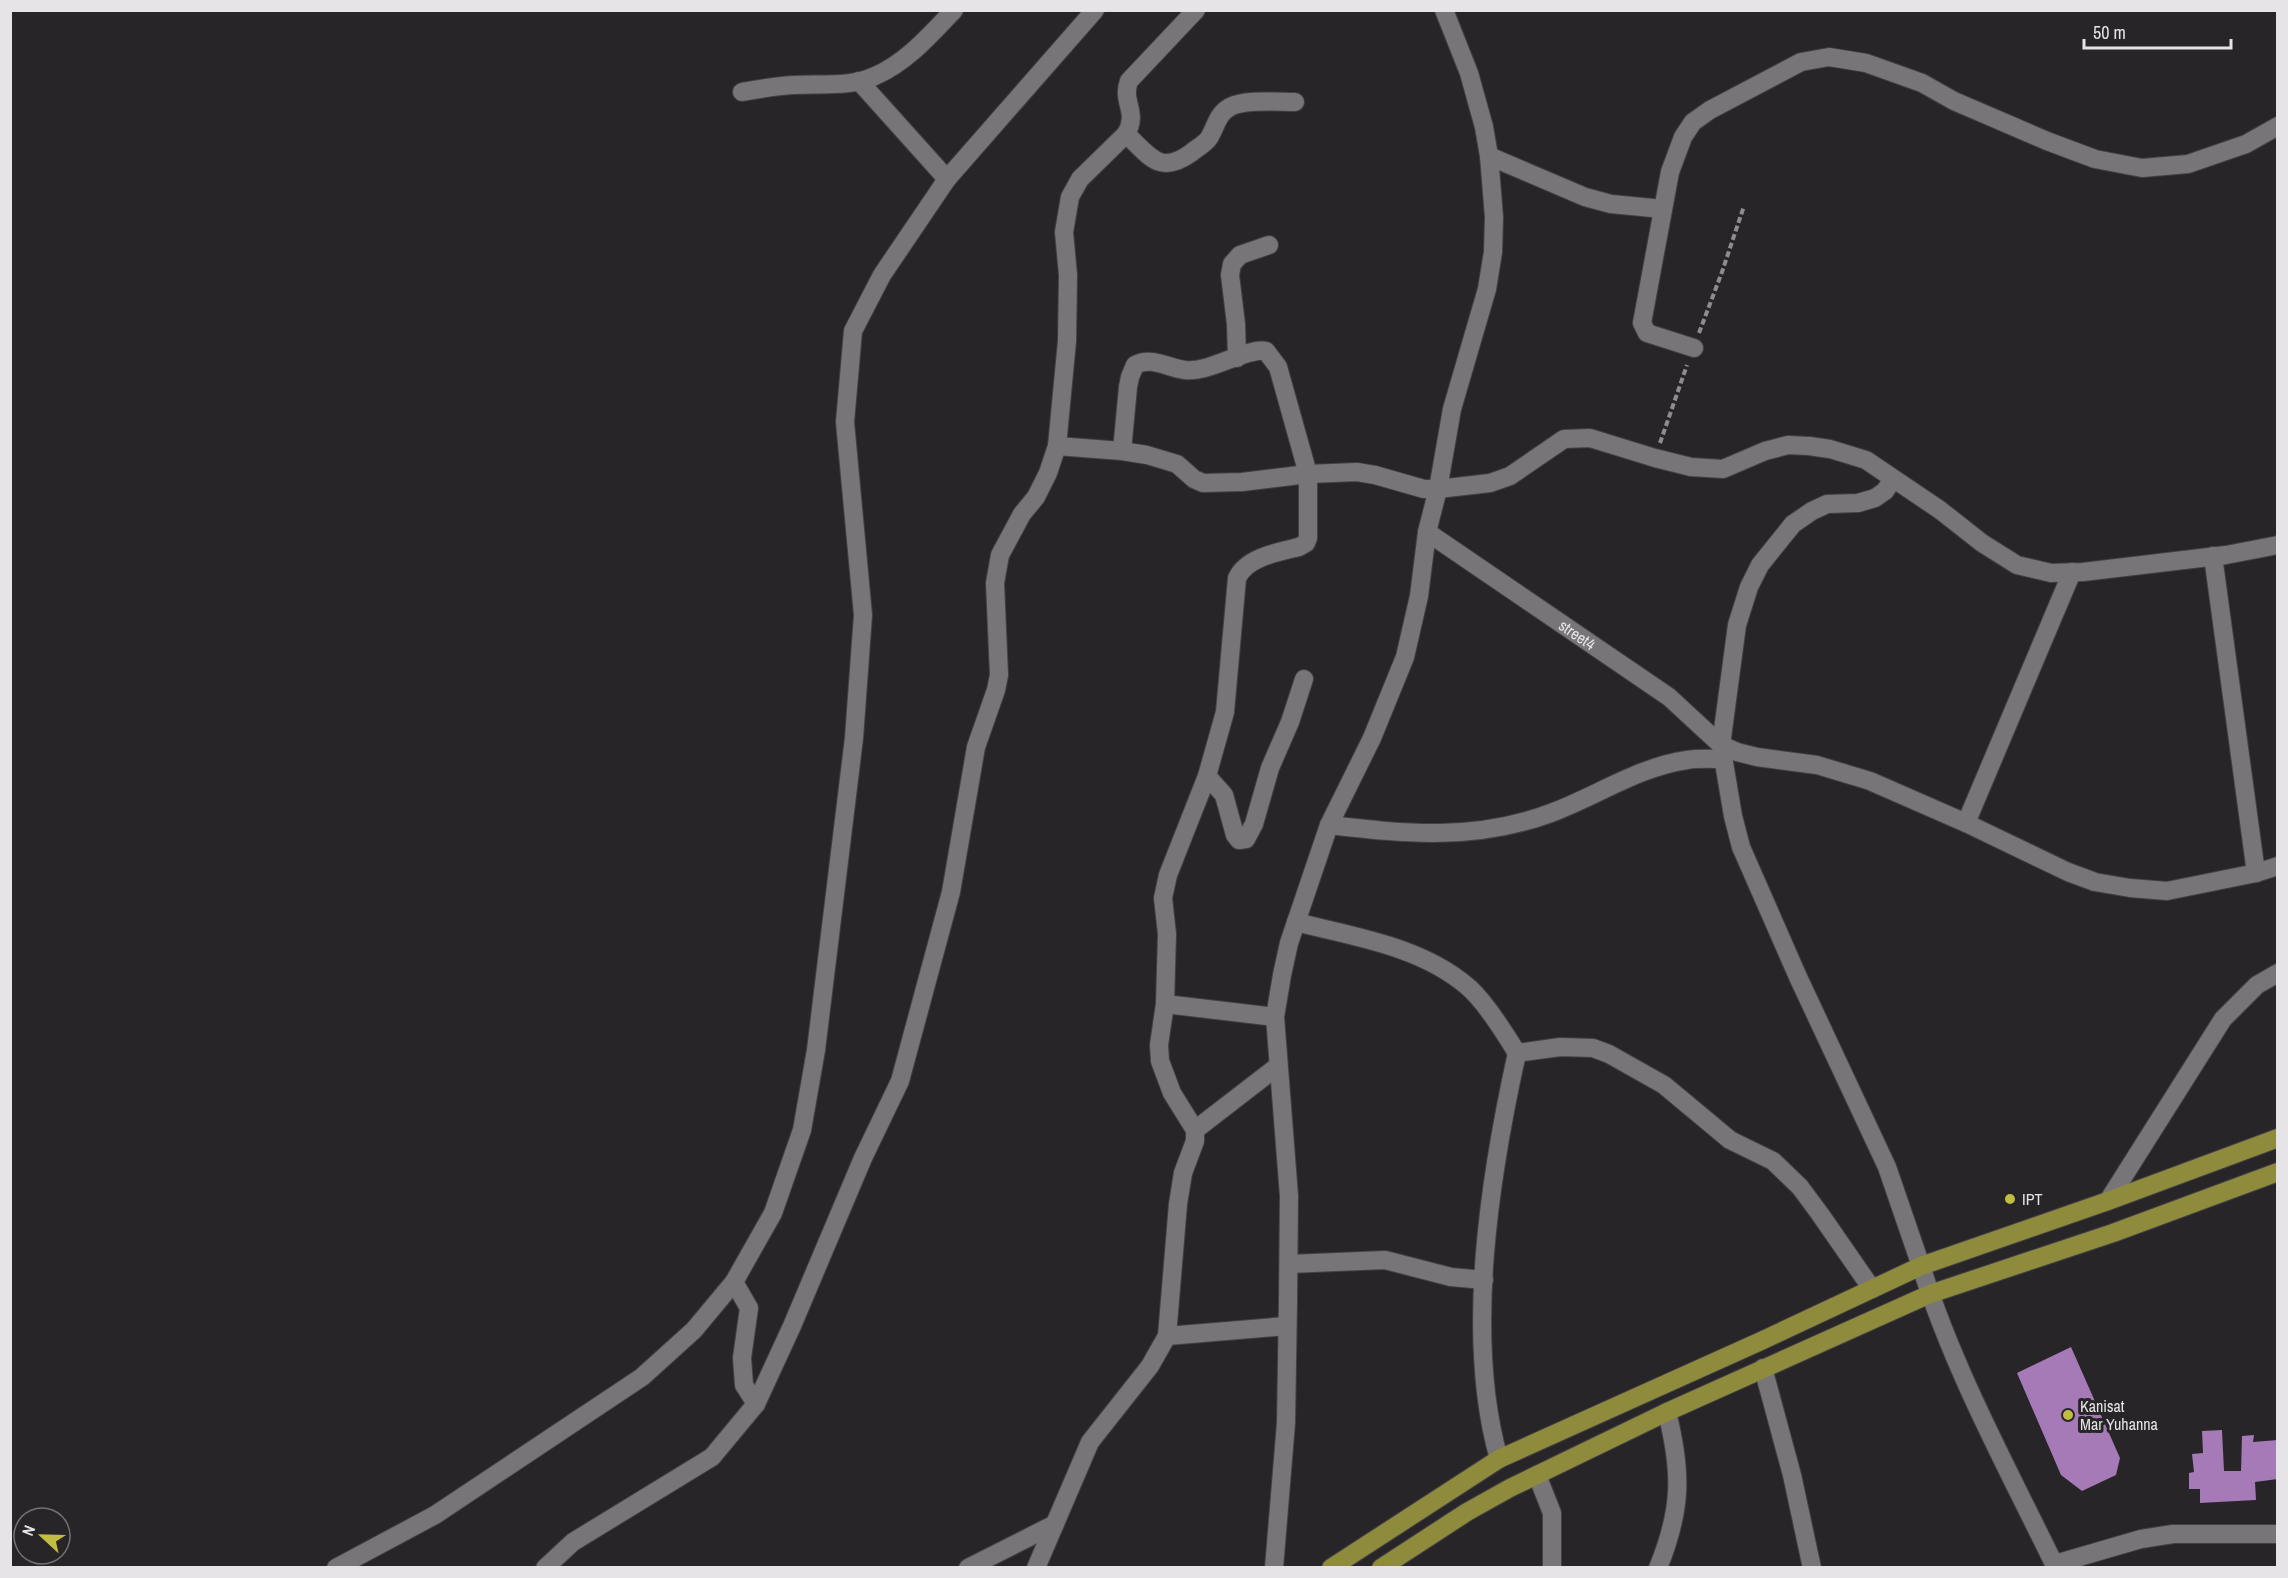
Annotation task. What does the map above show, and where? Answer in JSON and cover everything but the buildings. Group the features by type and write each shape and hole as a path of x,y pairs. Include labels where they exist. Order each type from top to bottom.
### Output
{"main road":[{"path":"1331,1568 1499,1459 1921,1266 2108,1201 2277,1138"},
{"path":"1381,1568 1467,1512 1667,1412 1762,1368 1930,1294 2113,1233 2277,1172"}],"street":[{"path":"742,92 774,86 833,85 876,76 910,55 954,10"},
{"path":"336,1568 435,1515 642,1377 694,1330 734,1282 773,1213 802,1130 816,1050 854,738 863,615 845,422 853,331 882,275 947,179 1095,10"},
{"path":"544,1568 573,1542 712,1457 756,1404 792,1326 863,1158 890,1102 905,1066 951,892 976,747 996,690 999,675 995,583 1000,555 1022,514 1036,497 1048,473 1057,446 1067,341 1068,275 1064,232 1070,197 1080,179 1126,134 1132,118 1126,95 1129,81 1196,10"},
{"path":"1274,1568 1286,1423 1289,1196 1275,1017 1284,964 1329,825 1372,738 1404,657 1419,596 1427,532 1438,489 1452,409 1487,289 1491,261 1494,217 1489,156 1469,73 1444,10"},
{"path":"1694,348 1647,333 1642,323 1670,172 1683,137 1693,122 1710,110 1801,62 1829,57 1866,63 1922,83 1954,101 2047,141 2095,159 2142,168 2188,164 2246,144 2277,126"},
{"path":"859,81 947,179"},
{"path":"1126,134 1156,161 1168,164 1179,161 1204,143 1219,117 1231,107 1241,104 1295,102"},
{"path":"1489,156 1585,197 1611,204 1662,209"},
{"path":"1237,358 1236,324 1230,275 1232,264 1240,255 1269,245"},
{"path":"1036,1568 1090,1442 1150,1366 1167,1336 1178,1204 1183,1173 1195,1141 1195,1130 1172,1093 1160,1061 1159,1045 1164,1004 1167,934 1163,898 1168,875 1207,776 1225,712 1237,578 1244,566 1252,561 1306,543 1308,534 1308,474 1282,378 1273,359 1266,351 1251,352 1200,369 1187,370 1148,361 1135,365 1128,387 1122,451"},
{"path":"1057,446 1122,451 1166,460 1177,464 1194,479 1203,483 1357,472 1424,489 1490,483 1510,476 1564,439 1590,438 1673,462 1723,469 1765,451 1788,445 1809,446 1830,449 1866,460 1940,510 1982,543 2017,565 2051,573 2212,556 2277,545"},
{"path":"1893,479 1885,491 1875,498 1858,503 1827,504 1793,524 1760,565 1749,586 1737,625 1723,752 1733,816 1741,847 1802,987 1887,1167 1930,1294 1980,1412 2056,1566 2141,1539 2174,1534 2277,1534"},
{"name":"street4","path":"1427,532 1669,697 1723,752"},
{"path":"2212,556 2256,873"},
{"path":"1966,823 2072,572"},
{"path":"1207,776 1224,795 1235,835 1239,840 1246,839 1254,824 1270,768 1290,722 1304,679"},
{"path":"1329,825 1388,832 1438,834 1495,830 1552,813 1650,769 1723,752 1737,752 1756,757 1817,765 1870,781 1966,823 2068,872 2095,882 2167,891 2256,873 2277,866"},
{"path":"1296,922 1396,948 1421,957 1451,974 1469,987 1505,1033 1517,1053 1493,1177 1484,1280 1483,1374 1499,1459"},
{"path":"2108,1201 2223,1019 2257,985 2277,973"},
{"path":"1164,1004 1275,1017"},
{"path":"1517,1053 1560,1047 1593,1048 1609,1054 1664,1085 1730,1140 1773,1161 1800,1187 1872,1289"},
{"path":"1195,1130 1278,1066"},
{"path":"1288,1264 1385,1260 1451,1277 1484,1280"},
{"path":"734,1282 748,1308 742,1358 744,1385 756,1404"},
{"path":"1167,1336 1286,1326"},
{"path":"1762,1368 1792,1475 1812,1568"},
{"path":"1658,1568 1670,1537 1677,1503 1677,1451 1667,1412"},
{"path":"1537,1476 1552,1513 1552,1568"},
{"path":"968,1568 1055,1524"}],"place":[{"name":"IPT","path":"2010,1199"},
{"name":"Kanisat Mar Yuhanna","path":"2068,1415"}]}
